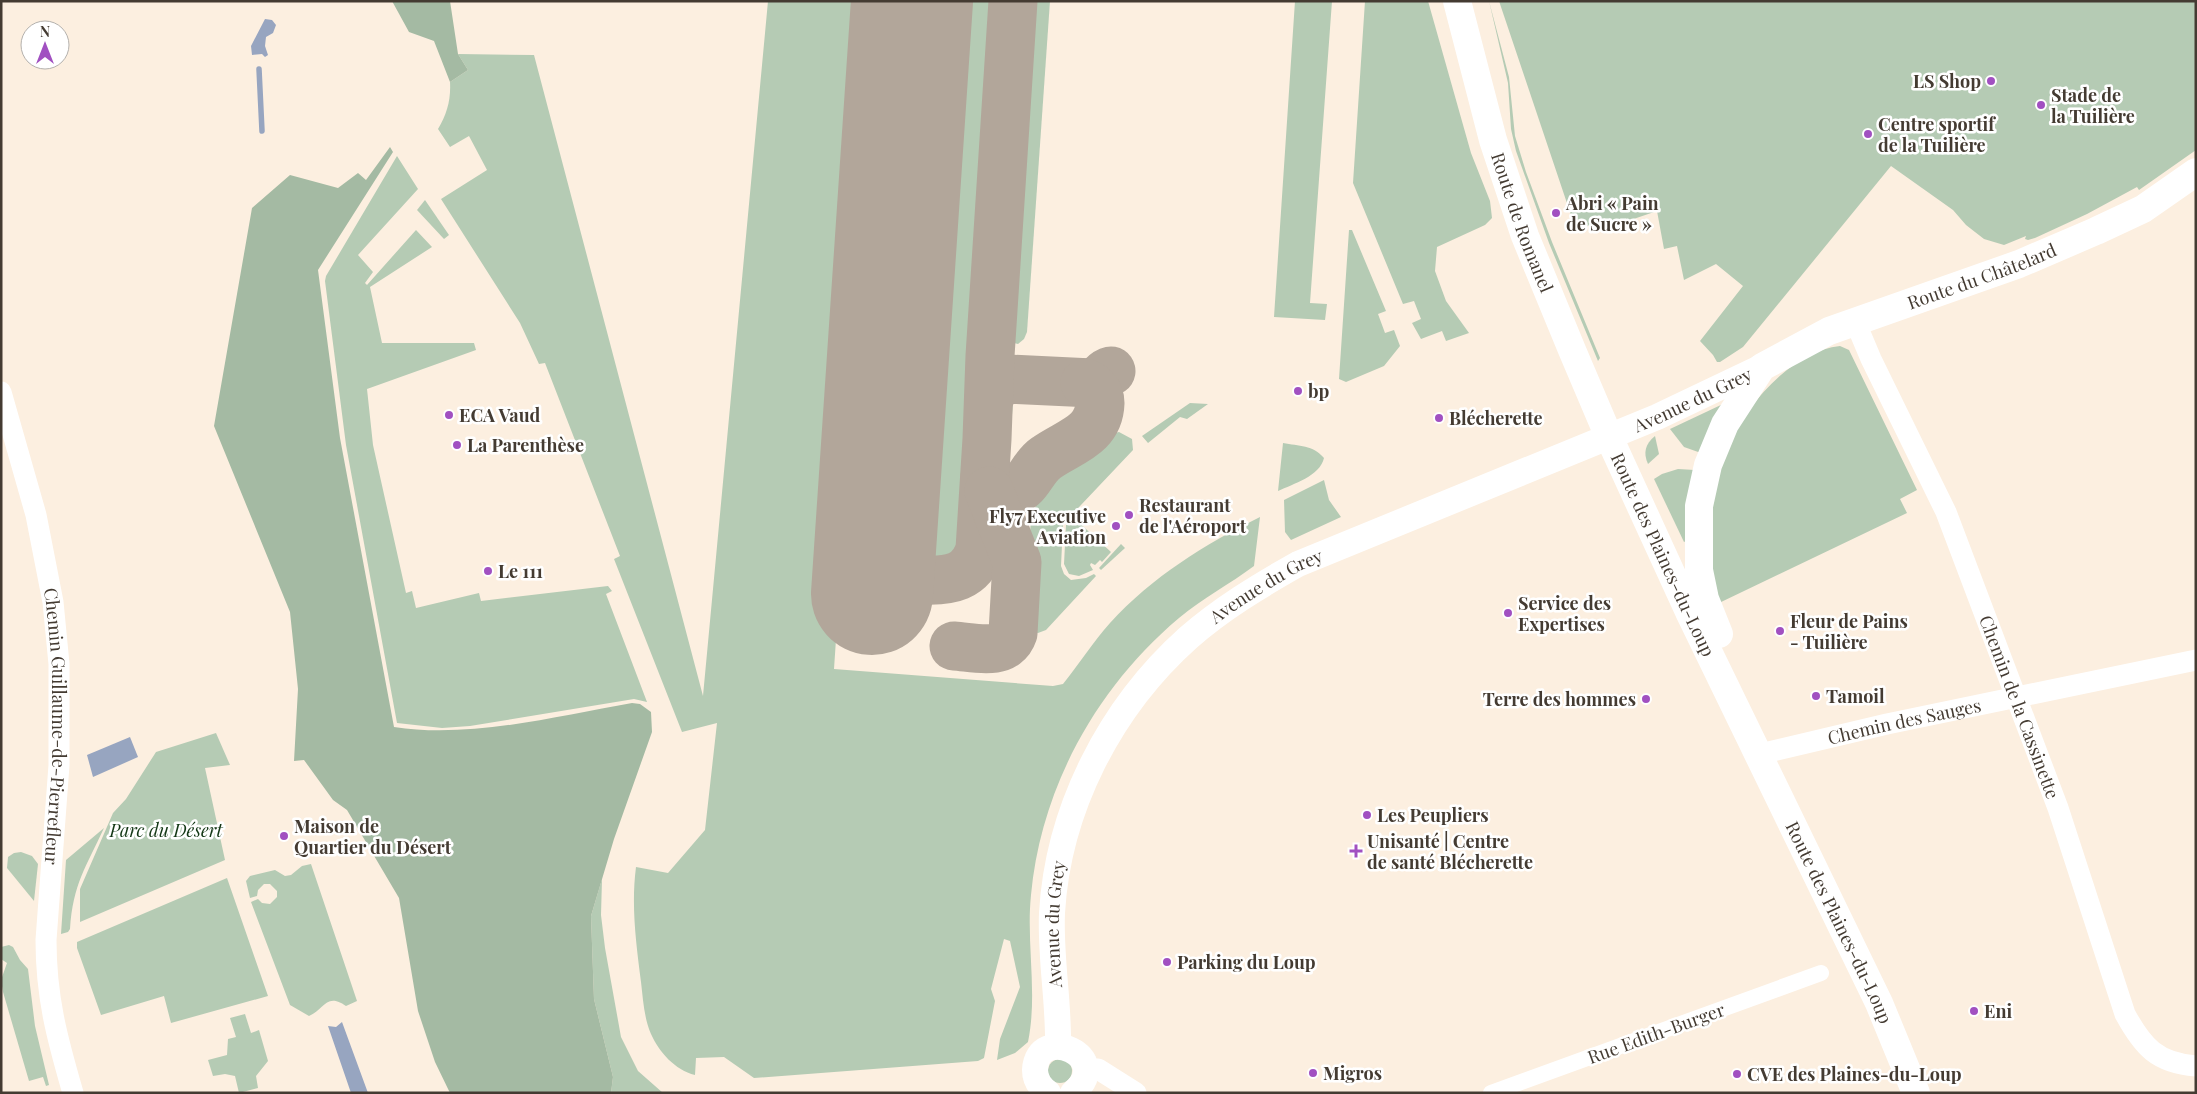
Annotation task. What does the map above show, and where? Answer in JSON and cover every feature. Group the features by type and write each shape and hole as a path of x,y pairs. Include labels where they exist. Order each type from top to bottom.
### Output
{"main road":[{"name":"Route de Romanel","path":"1456,1 1493,140 1520,219 1609,437"},
{"name":"Route du Châtelard","path":"1762,367 1816,338 1855,321 1911,303 2012,266 2096,231 2142,209 2196,172"},
{"name":"Route des Plaines-du-Loup","path":"1760,754 1760,729 1705,599 1699,570 1698,532 1699,506 1708,465 1725,424 1762,367"},
{"name":"Route des Plaines-du-Loup","path":"1609,437 1690,614 1760,754 1879,1003 1916,1093"}],"street":[{"name":"Chemin de la Cassinette","path":"1855,321 1871,359 1946,512 2058,808 2125,1014 2135,1034 2150,1050 2162,1059 2180,1065 2196,1066"},
{"name":"Avenue du Grey","path":"1058,1046 1052,915 1055,883 1072,812 1091,766 1116,722 1148,679 1188,638 1244,596 1298,564 1657,417 1762,367"},
{"name":"Chemin Guillaume-de-Pierrefleur","path":"1,392 36,516 53,602 57,639 60,756 46,940 46,963 56,1035 73,1093"},
{"name":"Chemin des Sauges","path":"1760,754 1886,724 2196,660"},
{"name":"Rue Edith-Burger","path":"1491,1093 1821,973"},
{"path":"1047,1093 1036,1080 1036,1065 1044,1052 1058,1046 1077,1052 1081,1058 1079,1086"},
{"path":"1079,1086 1098,1069 1136,1093"}],"green space":[{"path":"392,1 450,1 458,54 468,70 450,82 434,41 409,32"},
{"path":"768,1 879,1 834,669 1053,686 1063,684 1110,623 1143,591 1199,550 1260,517 1254,566 1188,611 1150,645 1123,675 1099,707 1078,742 1061,778 1047,816 1037,855 1030,913 1032,1005 1028,1042 1015,1053 997,1060 1000,1039 1020,987 1010,941 1004,939 991,989 995,1001 984,1058 978,1061 754,1078 724,1057 696,1058 695,1075 674,1065 654,1041 645,1015 637,953 634,896 636,867 668,873 705,830 717,723 682,732 614,559 620,556 545,363 539,364 520,323 441,199 487,170 469,136 450,147 438,129 448,107 450,82 468,70 458,54 534,55 703,696"},
{"path":"942,1 1002,1 966,540 961,552 954,561 945,566 935,567 925,565 917,559 910,549 907,536"},
{"path":"1023,1 1050,1 1027,332 1024,339 1018,344 1006,341 1001,330"},
{"path":"1295,1 1332,1 1310,303 1327,304 1325,320 1274,317"},
{"path":"1365,1 1428,1 1471,153 1490,201 1492,218 1485,225 1437,247 1435,271 1446,301 1469,333 1446,341 1442,331 1421,339 1412,323 1421,319 1414,301 1403,304 1353,183"},
{"path":"1489,1 1509,77 1515,136 1552,242 1600,358 1598,361 1549,243 1516,151 1511,129 1508,83"},
{"name":"Centre sportif de la Tuilière","path":"1499,1 2196,1 2196,150 2139,190 2137,187 2087,214 2035,238 2028,240 2025,239 2026,236 2004,245 1984,239 1966,225 1953,210 1891,166 1743,347 1717,362 1700,341 1743,286 1716,264 1684,280 1677,246 1664,249 1657,211 1616,225 1615,221 1603,223 1602,221 1576,230"},
{"path":"390,147 393,152 318,270 340,438 394,727 423,730 483,728 632,703 640,704 651,712 652,732 614,839 591,916 594,999 613,1077 611,1093 450,1093 435,1062 418,1011 399,898 347,810 333,800 304,760 294,761 298,689 290,612 214,426 252,208 290,175 338,188 358,173 366,180"},
{"path":"397,156 418,189 358,255 373,272 365,283 367,285 416,230 432,247 370,287 382,343 474,343 476,350 367,389 373,445 406,593 412,591 416,608 479,593 481,601 608,586 612,591 606,594 647,702 634,699 470,726 442,728 397,723 346,445 325,281 326,276"},
{"path":"425,200 449,235 444,239 417,210"},
{"path":"1349,230 1352,230 1386,311 1378,314 1385,333 1394,330 1400,346 1384,366 1346,382 1339,379"},
{"path":"1840,346 1849,350 1917,490 1900,499 1907,513 1719,603 1711,556 1710,508 1728,446 1746,414 1773,382 1805,358 1822,350"},
{"path":"1012,400 1008,460 1004,464 1000,460 1005,412"},
{"path":"1190,403 1208,404 1187,419 1180,417 1148,443 1142,436"},
{"path":"1723,404 1701,453 1684,447 1670,429"},
{"path":"1119,432 1132,439 1133,450 1063,524 1061,566 1064,574 1071,580 1086,578 1094,574 1096,576 1046,630 1038,633 1023,630 1031,519 1050,468 1111,434"},
{"path":"1655,436 1659,454 1648,464 1646,449 1649,442"},
{"path":"1283,443 1310,448 1324,458 1312,475 1278,491"},
{"path":"1678,469 1695,470 1686,541 1684,542 1654,479 1662,474"},
{"path":"1324,480 1329,500 1341,517 1291,540 1285,532 1284,500"},
{"path":"1074,518 1111,552 1102,562 1100,560 1095,565 1091,563 1090,565 1093,570 1079,576 1069,574 1064,564 1066,525"},
{"path":"1121,544 1125,548 1101,570 1099,568"},
{"name":"Parc du Désert","path":"216,733 230,765 205,768 225,860 80,922 80,889 113,813 126,799 156,752"},
{"path":"104,828 81,876 74,900 70,929 68,932 61,934 66,860"},
{"path":"21,852 32,856 38,864 34,901 7,868 8,857 14,853"},
{"path":"311,864 357,1001 346,1006 339,1002 329,1001 309,1016 290,1005 251,902 258,899 262,903 270,904 277,897 277,891 270,884 264,884 258,890 257,896 250,898 246,881 250,876 275,870 285,876 291,875 302,866"},
{"path":"227,878 268,996 171,1023 164,996 101,1015 77,948 77,942"},
{"path":"602,879 601,915 621,1037 638,1071 663,1093 611,1093 613,1077 594,999 591,916"},
{"path":"9,945 13,947 20,960 28,969 35,1026 49,1085 46,1086 43,1077 29,1081 3,992 1,980 7,963 1,959 1,947"},
{"path":"245,1014 251,1033 259,1030 268,1061 256,1076 258,1088 239,1093 235,1076 225,1074 213,1076 208,1060 227,1055 228,1039 236,1037 230,1018"},
{"path":"1060,1059 1069,1062 1072,1071 1069,1080 1060,1083 1051,1080 1048,1071 1051,1062"}],"water":[{"path":"265,19 272,20 276,25 273,33 266,37 265,46 268,55 265,57 262,54 252,55 251,46"},
{"path":"130,737 138,757 93,777 87,755"},
{"path":"342,1022 368,1093 351,1093 328,1026 336,1027"}],"waterway":[{"path":"259,69 262,131"}],"taxiway":[{"path":"876,535 884,565 899,576 914,579 942,580 958,576 971,566 980,549 990,356 1013,1"},
{"path":"989,398 996,385 1008,379 1092,383 1098,381 1111,371"},
{"path":"985,477 986,485 995,492 1007,493 1014,491 1025,484 1046,458 1088,431 1098,414 1100,403 1096,391 1085,383"},
{"path":"954,646 979,649 996,648 1009,640 1013,633 1017,562 989,491"}],"runway":[{"path":"872,594 912,1"}],"place":[{"name":"LS Shop","path":"1991,81"},
{"name":"Stade de la Tuilière","path":"2041,105"},
{"name":"Centre sportif de la Tuilière","path":"1868,134"},
{"name":"Abri « Pain de Sucre »","path":"1556,213"},
{"name":"bp","path":"1298,391"},
{"name":"ECA Vaud","path":"449,415"},
{"name":"Blécherette","path":"1439,418"},
{"name":"La Parenthèse","path":"457,445"},
{"name":"Restaurant de l'Aéroport","path":"1129,515"},
{"name":"Fly7 Executive Aviation","path":"1116,526"},
{"name":"Le 111","path":"488,571"},
{"name":"Service des Expertises","path":"1508,613"},
{"name":"Fleur de Pains - Tuilière","path":"1780,631"},
{"name":"Tamoil","path":"1816,696"},
{"name":"Terre des hommes","path":"1646,699"},
{"name":"Les Peupliers","path":"1367,815"},
{"name":"Maison de Quartier du Désert","path":"284,836"},
{"name":"Unisanté | Centre de santé Blécherette","path":"1356,851"},
{"name":"Parking du Loup","path":"1167,962"},
{"name":"Eni","path":"1974,1011"},
{"name":"Migros","path":"1313,1073"},
{"name":"CVE des Plaines-du-Loup","path":"1737,1074"}]}
